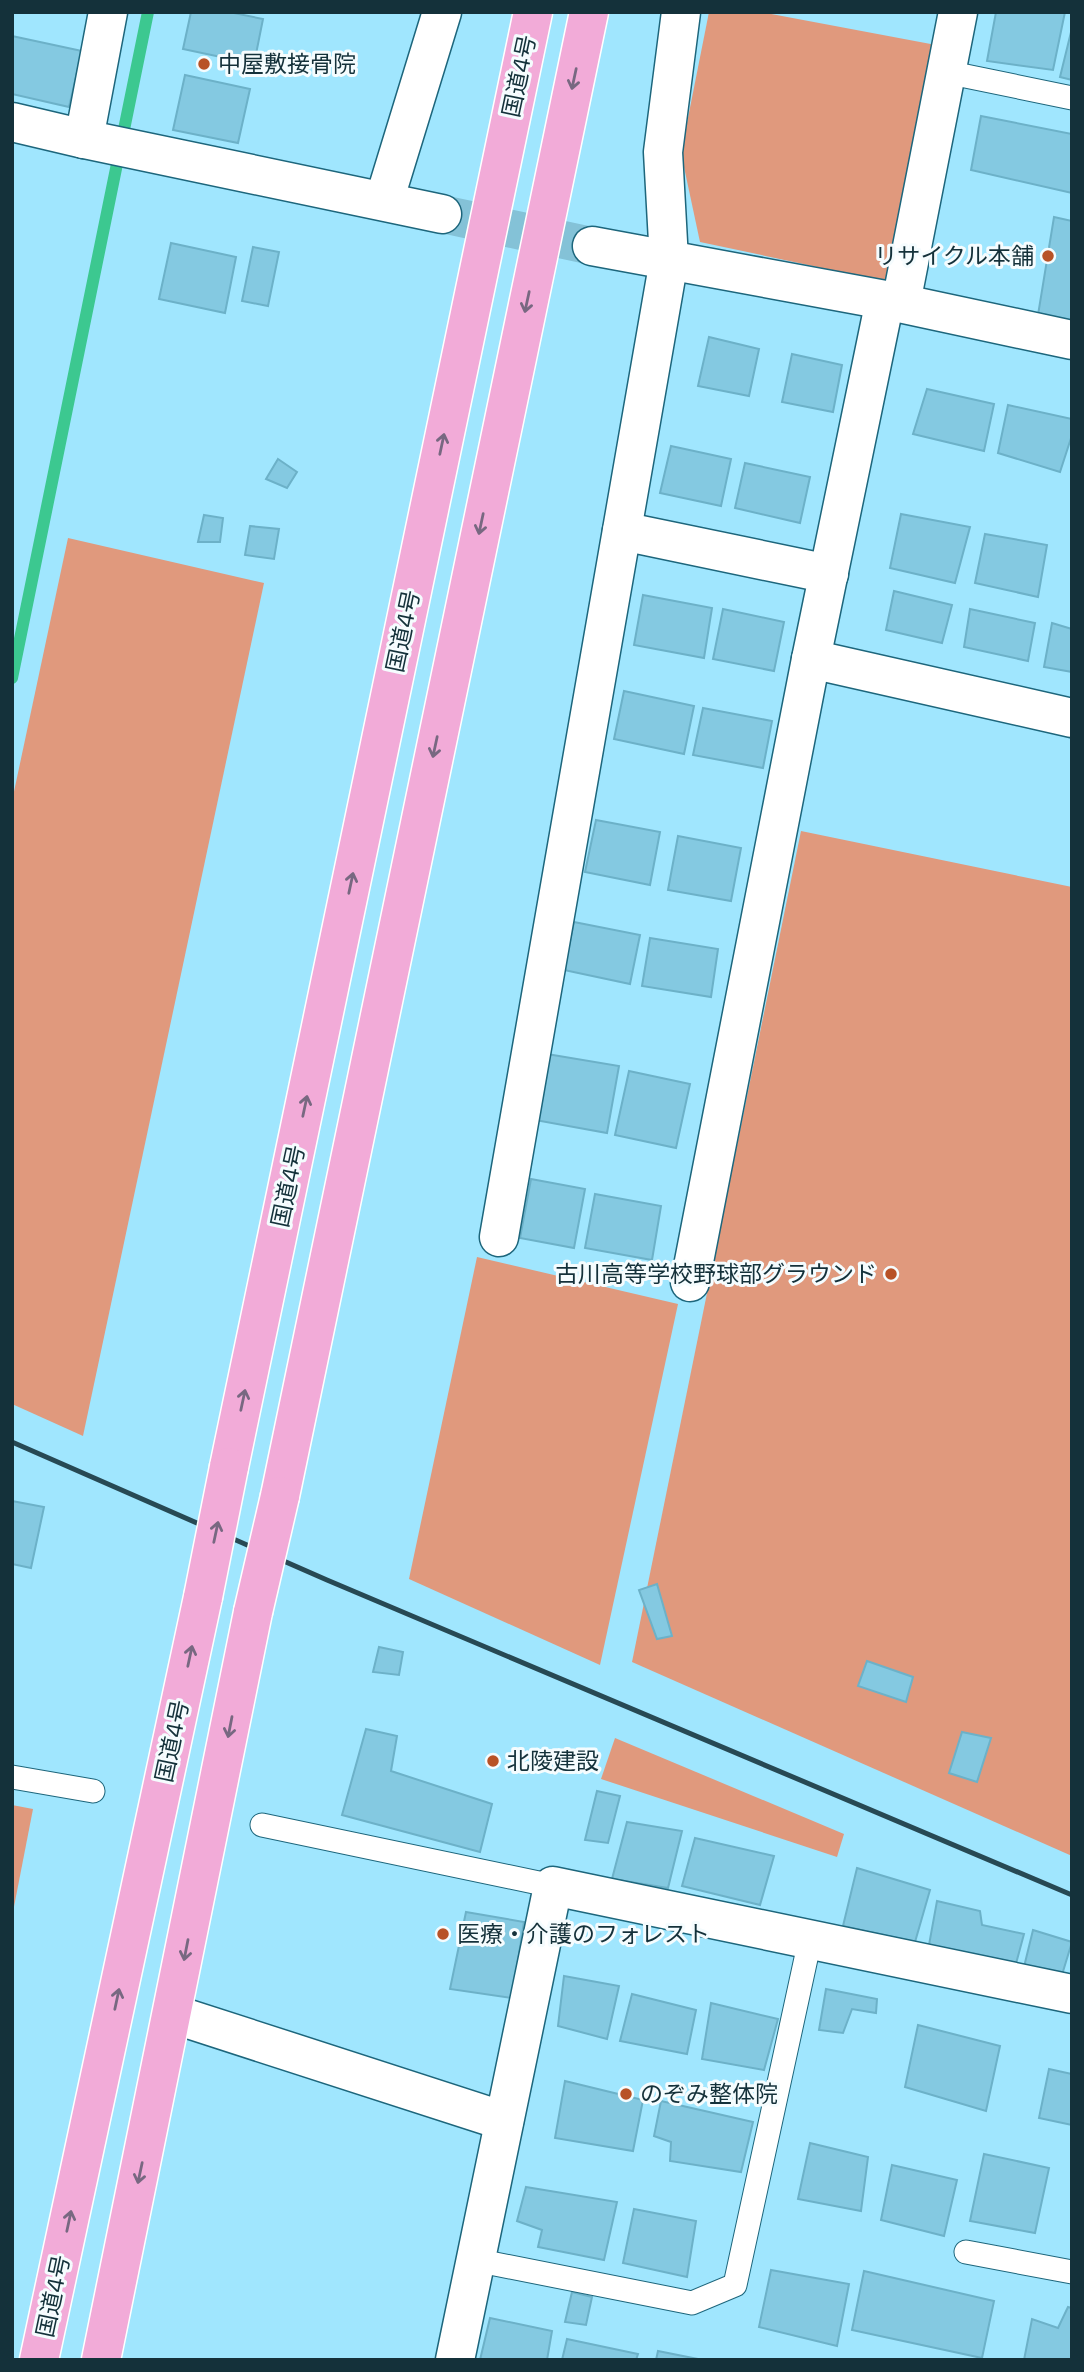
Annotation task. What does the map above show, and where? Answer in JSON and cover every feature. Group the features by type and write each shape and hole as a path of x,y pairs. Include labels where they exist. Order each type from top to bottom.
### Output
{"highway":[{"name":"国道4号","path":"39,2360 203,1597 533,12"},
{"path":"101,2360 253,1612 280,1496 589,12"}],"street":[{"path":"91,140 108,12"},
{"path":"384,201 442,12"},
{"path":"499,1237 669,260 663,152 681,12"},
{"path":"690,1282 829,573 958,12"},
{"path":"12,122 142,152 442,214"},
{"path":"592,246 893,302 1072,340"},
{"path":"622,531 829,573"},
{"path":"811,659 1072,718"},
{"path":"455,2360 553,1886 1072,1994"},
{"path":"173,2014 503,2121"}],"lane":[{"path":"946,72 1072,97"},
{"path":"12,1777 93,1791"},
{"path":"262,1825 553,1886"},
{"path":"475,2260 692,2304 735,2285 810,1940"},
{"path":"966,2252 1072,2272"}],"shaded area":[{"path":"709,12 761,12 936,45 893,283 700,242 681,153"},
{"path":"68,538 264,583 83,1436 12,1404 12,801"},
{"name":"古川高等学校野球部グラウンド","path":"801,831 1072,887 1072,1856 632,1662"},
{"path":"477,1257 678,1304 600,1665 409,1579"},
{"path":"615,1738 844,1834 837,1857 601,1779"},
{"path":"12,1805 33,1809 12,1917"}],"building":[{"path":"191,12 229,12 263,19 254,64 183,49"},
{"path":"996,12 1065,12 1053,70 987,61"},
{"path":"1072,28 1072,80 1060,77"},
{"path":"12,36 82,51 69,107 12,94"},
{"path":"185,75 250,89 238,143 173,130"},
{"path":"981,116 1072,134 1072,193 971,170"},
{"path":"1054,217 1072,221 1072,323 1038,315"},
{"path":"171,243 236,257 225,313 159,299"},
{"path":"253,247 279,252 268,306 242,301"},
{"path":"709,337 759,349 749,396 698,386"},
{"path":"792,354 842,365 833,412 782,402"},
{"path":"927,389 994,404 984,451 913,434"},
{"path":"1008,405 1072,419 1072,435 1060,472 998,453"},
{"path":"671,446 731,459 721,506 660,493"},
{"path":"278,459 297,472 287,488 266,479"},
{"path":"745,463 810,477 800,523 735,508"},
{"path":"901,514 970,527 955,583 890,568"},
{"path":"204,515 223,518 220,542 198,542"},
{"path":"250,526 279,529 274,559 245,555"},
{"path":"985,534 1047,545 1038,597 975,583"},
{"path":"894,591 952,605 942,643 886,630"},
{"path":"643,595 712,608 704,658 634,645"},
{"path":"723,609 784,622 774,671 713,659"},
{"path":"970,609 1035,623 1028,661 964,647"},
{"path":"1052,623 1072,629 1072,672 1044,667"},
{"path":"624,691 694,706 684,754 614,739"},
{"path":"703,708 772,721 763,768 693,755"},
{"path":"596,820 660,832 650,885 585,872"},
{"path":"678,836 741,848 731,901 668,890"},
{"path":"574,922 640,935 630,984 564,970"},
{"path":"650,938 718,949 711,997 642,986"},
{"path":"547,1054 619,1066 607,1133 535,1120"},
{"path":"629,1071 690,1084 676,1148 615,1135"},
{"path":"531,1179 585,1189 574,1248 520,1238"},
{"path":"595,1194 661,1206 652,1260 585,1248"},
{"path":"12,1501 44,1507 31,1568 12,1564"},
{"path":"657,1584 672,1636 657,1639 639,1590"},
{"path":"379,1647 403,1652 399,1675 373,1672"},
{"path":"867,1661 913,1677 906,1702 858,1686"},
{"path":"366,1729 397,1736 391,1771 492,1804 480,1852 342,1815"},
{"path":"962,1732 991,1738 977,1782 949,1773"},
{"path":"597,1791 620,1796 608,1843 585,1840"},
{"path":"627,1822 682,1831 668,1888 612,1879"},
{"path":"695,1838 774,1856 760,1905 682,1886"},
{"path":"857,1868 930,1890 915,1942 843,1926"},
{"path":"937,1901 980,1911 982,1925 1024,1934 1014,1971 927,1956"},
{"path":"466,1912 524,1922 512,1998 450,1989"},
{"path":"1033,1930 1072,1942 1061,1978 1023,1971"},
{"path":"564,1976 619,1986 607,2039 558,2026"},
{"path":"826,1989 877,1999 876,2013 852,2009 843,2033 819,2030"},
{"path":"632,1994 696,2010 687,2054 620,2041"},
{"path":"711,2003 778,2019 764,2070 702,2059"},
{"path":"918,2025 1000,2046 986,2111 905,2087"},
{"path":"1049,2069 1072,2074 1072,2125 1039,2118"},
{"path":"565,2081 643,2100 633,2151 555,2138"},
{"path":"661,2101 753,2122 741,2172 670,2161 671,2142 654,2136"},
{"path":"810,2143 868,2157 861,2211 798,2199"},
{"path":"984,2154 1049,2168 1035,2233 970,2221"},
{"path":"892,2165 957,2180 944,2236 881,2220"},
{"path":"526,2187 617,2202 604,2260 538,2247 542,2230 517,2221"},
{"path":"634,2209 696,2221 687,2277 623,2263"},
{"path":"771,2270 849,2284 837,2346 759,2327"},
{"path":"864,2271 994,2301 982,2358 852,2330"},
{"path":"572,2292 592,2297 586,2325 565,2322"},
{"path":"1068,2307 1072,2308 1072,2360 1024,2360 1032,2319 1058,2328"},
{"path":"490,2318 552,2331 547,2360 480,2360"},
{"path":"567,2339 638,2354 636,2360 562,2360"},
{"path":"658,2351 703,2360 656,2360"}],"waterway":[{"path":"12,678 148,12"}],"tunnel":[{"path":"442,214 592,246"}],"railway":[{"path":"12,1442 327,1580 1072,1895"}],"place":[{"name":"中屋敷接骨院","path":"204,64"},
{"name":"リサイクル本舗","path":"1048,256"},
{"name":"古川高等学校野球部グラウンド","path":"891,1274"},
{"name":"北陵建設","path":"493,1761"},
{"name":"医療・介護のフォレスト","path":"443,1934"},
{"name":"のぞみ整体院","path":"626,2094"}]}
